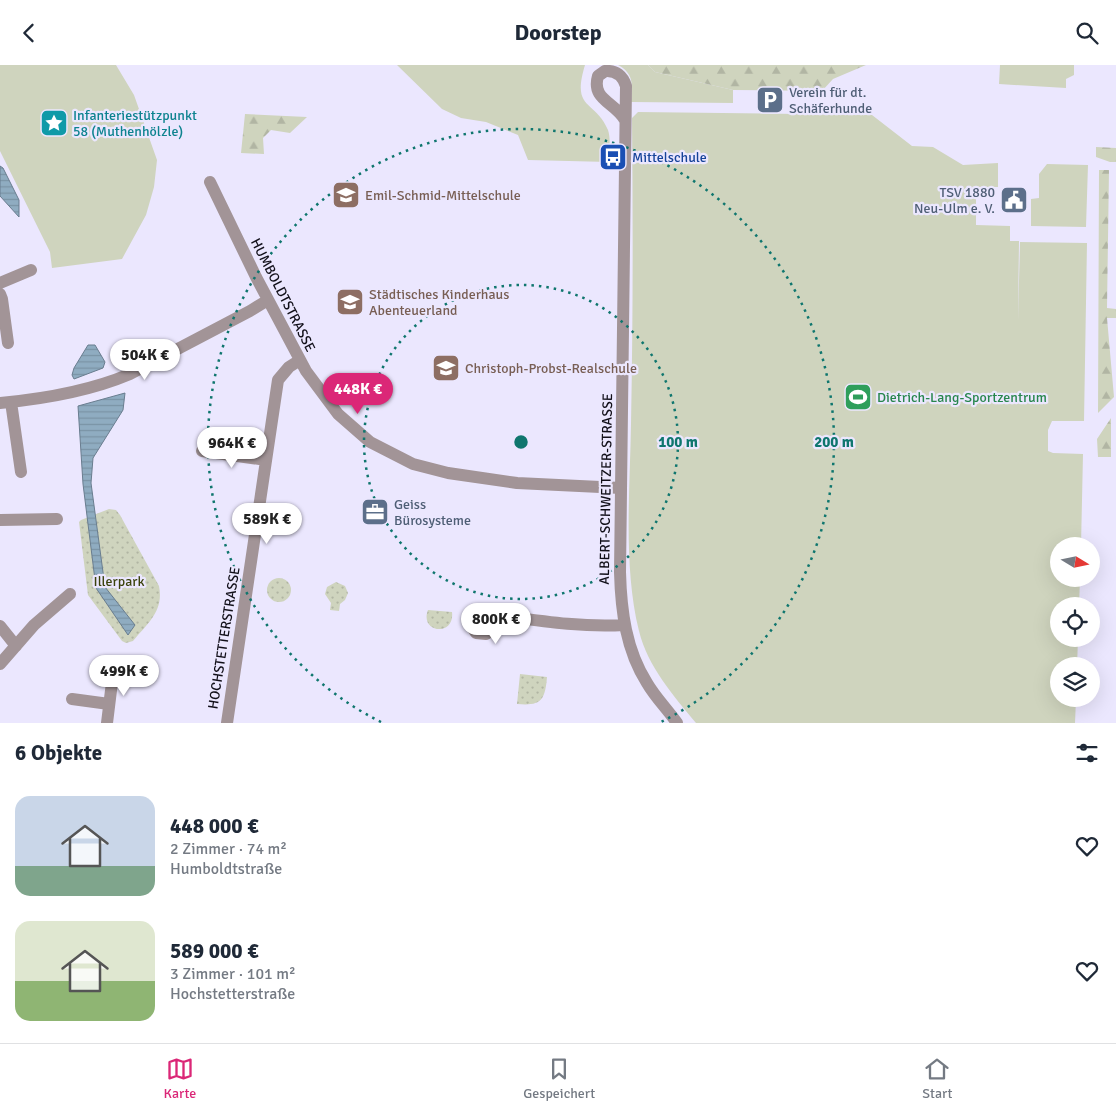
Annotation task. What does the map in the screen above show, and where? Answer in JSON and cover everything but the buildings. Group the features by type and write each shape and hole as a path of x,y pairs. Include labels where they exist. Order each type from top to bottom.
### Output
{"street":[{"name":"ALBERT-SCHWEITZER-STRASSE","path":"625,120 621,601 624,625 631,651 646,683 677,723"},
{"name":"HUMBOLDTSTRASSE","path":"210,182 300,360 331,406 346,422 380,448 413,464 442,472 501,481 621,488"},
{"path":"0,283 31,270"},
{"path":"0,294 8,343"},
{"path":"21,471 6,403 111,382 242,316 268,300"},
{"name":"HOCHSTETTERSTRASSE","path":"226,723 278,380 289,367 300,360"},
{"path":"202,451 266,461"},
{"path":"0,521 57,519"},
{"path":"0,664 34,625 70,594"},
{"path":"502,615 574,625 624,625"},
{"path":"0,626 16,646"},
{"path":"107,723 114,666"},
{"path":"72,699 109,704"}],"green space":[{"path":"0,65 116,65 134,95 157,160 154,187 146,215 122,259 52,268 50,252 0,151"},
{"path":"397,65 585,65 581,80 581,90 586,103 603,120 608,130 610,141 609,162 528,160 518,135 486,122 461,118 442,109"},
{"path":"618,65 648,65 655,72 733,90 733,103 631,102 632,86 630,76"},
{"path":"648,65 866,65 833,79 822,91 733,90 655,72"},
{"path":"1000,65 1074,65 1074,75 1066,79 1066,88 999,84"},
{"name":"Dietrich-Lang-Sportzentrum","path":"638,112 872,115 912,146 933,147 963,165 998,163 998,187 976,187 976,225 1010,226 1010,241 1019,241 1018,321 1020,242 1087,243 1084,421 1052,421 1048,430 1048,451 1053,453 1083,454 1081,537 1050,537 1050,587 1080,587 1079,597 1050,597 1050,647 1078,647 1077,657 1050,657 1050,707 1076,707 1075,723 696,723 662,680 648,657 639,631 634,606 629,554 632,118"},
{"path":"245,114 307,117 290,133 271,130 263,138 264,154 241,153"},
{"path":"1096,147 1116,148 1116,162 1096,157"},
{"path":"1047,164 1088,165 1086,227 1031,226 1031,199 1039,198 1039,174"},
{"path":"1099,170 1109,170 1107,308 1116,309 1116,318 1107,318 1114,397 1098,413"},
{"path":"1111,418 1111,457 1098,457 1097,439"},
{"name":"Illerpark","path":"109,509 116,510 120,515 159,586 159,603 154,616 133,641 126,643 122,641 88,595 79,522"},
{"path":"279,578 288,581 291,590 288,599 279,602 270,599 267,590 270,581"},
{"path":"336,582 345,586 348,593 345,600 340,604 339,611 330,610 331,603 325,594 327,587"},
{"path":"428,610 452,612 451,620 443,628 432,627 428,624"},
{"path":"520,674 547,677 545,692 537,703 517,704"}],"water":[{"path":"0,166 3,168 19,200 19,217 0,196"},
{"path":"88,345 95,345 105,362 103,368 74,379 72,375 74,368"},
{"path":"125,393 123,410 93,458 91,483 105,587 135,625 128,635 96,588 83,484 78,406"}],"place":[{"name":"Verein für dt. Schäferhunde","path":"770,100"},
{"name":"Infanteriestützpunkt 58 (Muthenhölzle)","path":"54,123"},
{"name":"Mittelschule","path":"613,157"},
{"name":"Emil-Schmid-Mittelschule","path":"346,195"},
{"name":"TSV 1880 Neu-Ulm e. V.","path":"1014,200"},
{"name":"Städtisches Kinderhaus Abenteuerland","path":"350,302"},
{"name":"Christoph-Probst-Realschule","path":"446,368"},
{"name":"Dietrich-Lang-Sportzentrum","path":"858,397"},
{"name":"Geiss Bürosysteme","path":"375,512"}]}
